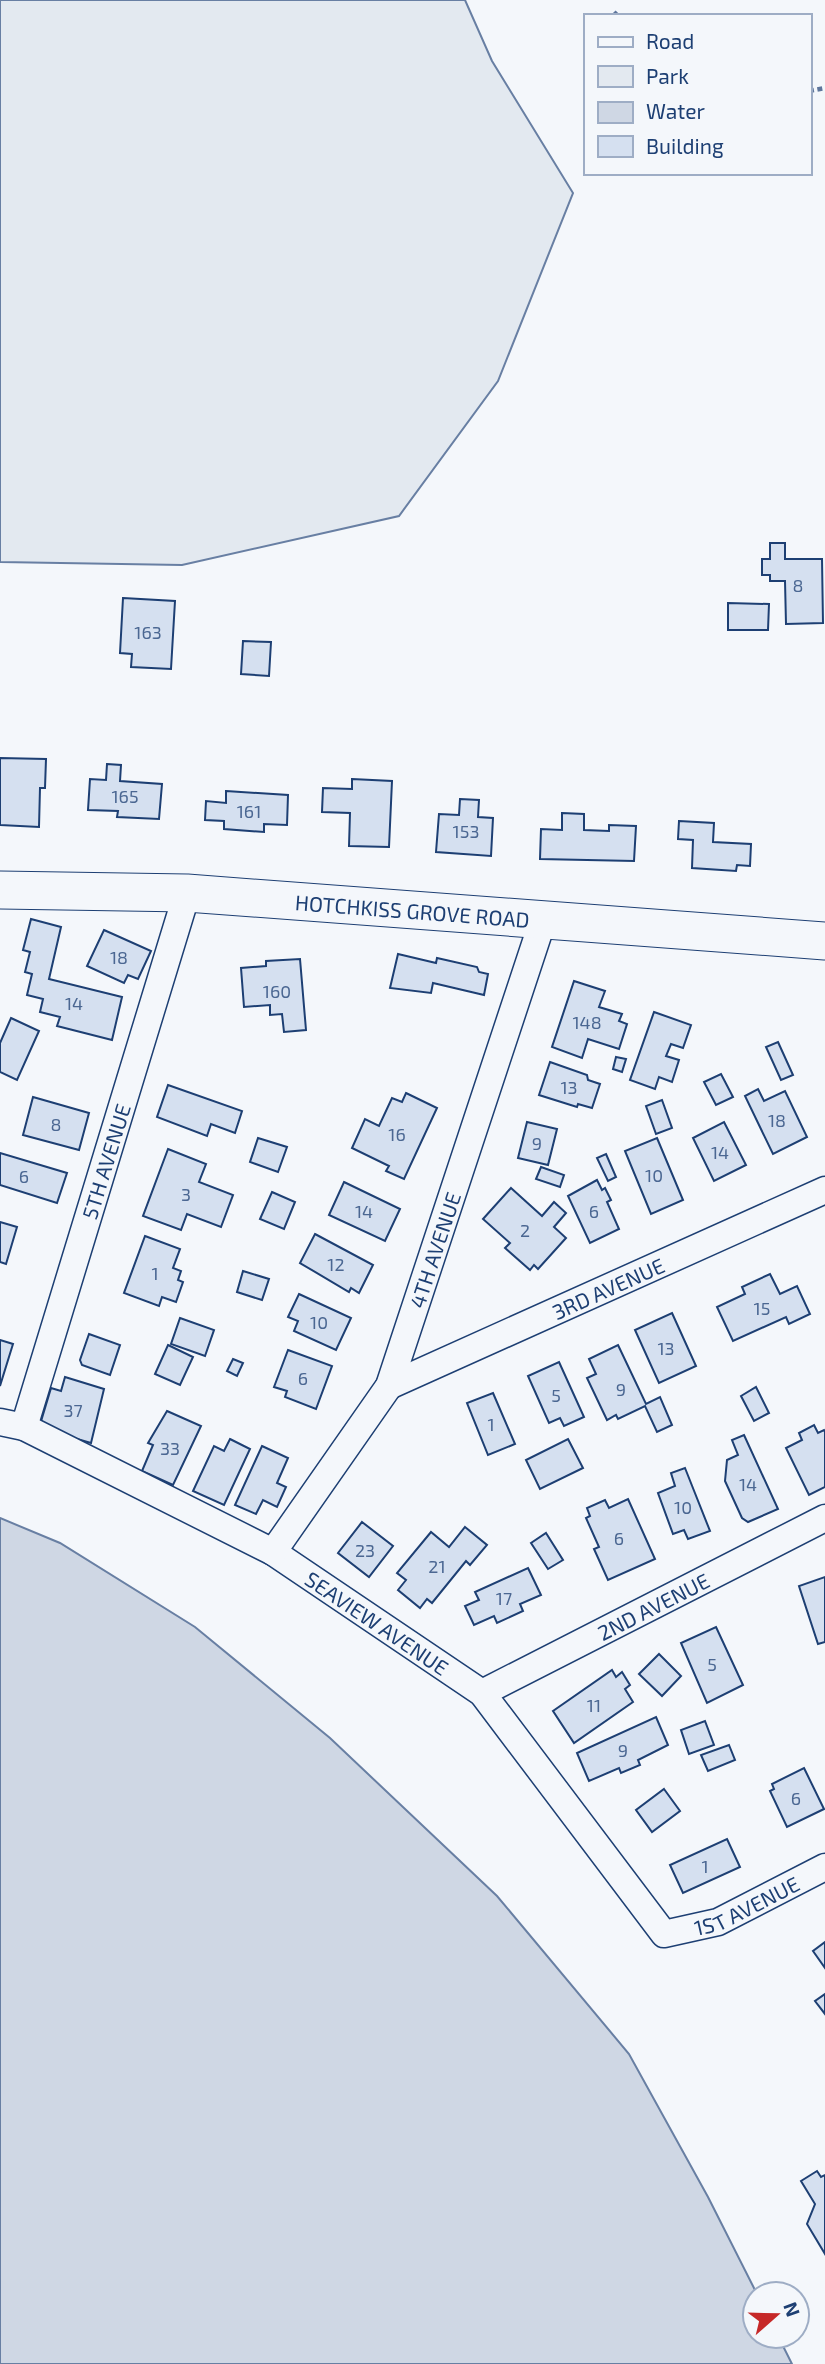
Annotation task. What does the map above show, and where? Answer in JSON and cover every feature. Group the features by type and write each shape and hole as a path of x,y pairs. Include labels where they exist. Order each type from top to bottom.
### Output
{"main road":[{"name":"HOTCHKISS GROVE ROAD","path":"0,890 187,893 825,942"}],"street":[{"name":"5TH AVENUE","path":"12,1424 187,893"},
{"name":"4TH AVENUE","path":"273,1552 389,1386 544,919"},
{"name":"3RD AVENUE","path":"389,1386 825,1190"},
{"name":"SEAVIEW AVENUE","path":"12,1424 273,1552 482,1693 663,1934"},
{"name":"2ND AVENUE","path":"482,1693 825,1518"},
{"name":"1ST AVENUE","path":"663,1934 718,1922 825,1867"}],"green space":[{"path":"0,0 465,0 492,61 573,193 498,381 399,516 182,565 0,562"}],"water":[{"path":"0,1518 60,1543 195,1627 330,1738 497,1896 629,2054 708,2197 750,2280 741,2280 741,2350 785,2350 792,2364 0,2364"}],"building":[{"path":"770,543 785,543 785,559 822,559 823,623 786,624 785,581 770,581 770,575 762,575 762,559 770,559"},
{"path":"123,598 175,601 171,669 131,667 132,654 120,653"},
{"path":"728,603 769,604 768,630 728,630"},
{"path":"243,641 271,642 269,676 241,674"},
{"path":"0,758 46,759 45,788 40,788 39,827 0,825"},
{"path":"107,764 121,765 120,781 162,784 159,819 117,817 118,811 88,810 90,779 106,780"},
{"path":"352,779 392,781 389,847 349,846 350,813 322,812 323,788 352,789"},
{"path":"226,791 288,795 287,825 264,824 264,832 224,829 224,821 205,820 206,801 226,803"},
{"path":"460,799 479,800 478,817 493,818 491,856 436,852 439,814 459,815"},
{"path":"562,813 584,814 584,830 609,831 609,825 636,826 634,861 540,859 541,829 562,830"},
{"path":"679,821 714,823 713,842 751,844 750,866 737,865 736,871 692,868 693,840 678,839"},
{"path":"31,919 61,927 49,979 122,997 112,1040 57,1026 60,1017 40,1012 43,999 27,995 32,974 25,972 30,952 23,950"},
{"path":"104,930 151,951 138,979 128,975 124,983 87,966"},
{"path":"398,954 436,963 437,958 477,967 479,972 488,974 484,995 433,983 431,993 390,988"},
{"path":"300,959 306,1030 284,1032 282,1014 270,1015 270,1005 244,1007 241,968 266,966 266,961"},
{"path":"574,981 605,991 599,1007 622,1014 619,1021 627,1024 619,1049 588,1039 582,1058 552,1047"},
{"path":"654,1012 691,1025 683,1048 671,1044 666,1056 679,1060 672,1082 659,1077 655,1089 630,1080"},
{"path":"11,1018 39,1031 17,1080 0,1072 0,1043"},
{"path":"778,1042 793,1075 781,1080 766,1047"},
{"path":"616,1057 626,1059 622,1072 613,1069"},
{"path":"550,1062 587,1075 588,1080 600,1084 592,1108 578,1104 577,1107 539,1095"},
{"path":"721,1074 733,1097 716,1105 704,1082"},
{"path":"168,1085 242,1111 235,1133 211,1124 207,1136 157,1117"},
{"path":"758,1089 764,1101 785,1091 807,1137 773,1154 745,1096"},
{"path":"406,1093 437,1108 404,1179 386,1171 389,1166 352,1148 365,1119 379,1126 392,1098 402,1102"},
{"path":"33,1097 89,1113 79,1150 23,1135"},
{"path":"662,1100 672,1128 656,1134 646,1106"},
{"path":"527,1122 557,1129 548,1165 518,1158"},
{"path":"724,1122 746,1165 714,1181 693,1138"},
{"path":"258,1138 287,1147 278,1172 250,1162"},
{"path":"657,1138 683,1200 651,1214 625,1151"},
{"path":"168,1149 206,1164 199,1182 233,1195 221,1227 187,1214 181,1230 143,1216"},
{"path":"0,1153 67,1173 57,1203 0,1185"},
{"path":"606,1154 616,1177 608,1181 597,1158"},
{"path":"541,1167 564,1175 560,1187 536,1179"},
{"path":"597,1180 611,1200 607,1202 619,1229 590,1243 568,1196"},
{"path":"344,1182 400,1209 385,1241 329,1215"},
{"path":"511,1188 542,1216 554,1202 566,1213 554,1227 566,1238 538,1269 534,1265 530,1270 505,1248 510,1243 483,1219"},
{"path":"272,1192 295,1202 284,1229 260,1219"},
{"path":"0,1222 17,1227 6,1264 0,1262"},
{"path":"315,1234 373,1265 359,1293 351,1288 349,1292 300,1263"},
{"path":"145,1236 180,1249 173,1268 181,1271 178,1280 183,1282 176,1302 162,1297 159,1306 124,1293"},
{"path":"243,1271 269,1279 262,1300 237,1292"},
{"path":"770,1274 780,1294 797,1286 810,1314 789,1324 786,1317 733,1341 717,1307 745,1294 742,1287"},
{"path":"299,1294 351,1318 336,1350 294,1331 298,1321 288,1317"},
{"path":"672,1313 696,1366 659,1383 635,1330"},
{"path":"180,1318 214,1330 205,1356 171,1344"},
{"path":"89,1334 120,1345 110,1375 82,1365 80,1360"},
{"path":"0,1340 13,1344 0,1386"},
{"path":"168,1345 193,1357 180,1385 155,1374"},
{"path":"618,1345 646,1404 660,1397 672,1425 657,1432 645,1406 618,1419 616,1415 607,1420 587,1378 596,1374 589,1359"},
{"path":"288,1350 332,1366 316,1409 285,1397 287,1391 274,1387"},
{"path":"233,1359 243,1363 237,1376 227,1371"},
{"path":"559,1362 584,1417 564,1426 560,1418 549,1423 528,1376"},
{"path":"65,1377 104,1389 91,1443 39,1428 51,1388 61,1391"},
{"path":"756,1387 769,1413 754,1421 741,1396"},
{"path":"493,1393 515,1444 488,1455 467,1403"},
{"path":"167,1411 201,1426 173,1485 142,1471 153,1445 148,1443"},
{"path":"814,1425 818,1433 824,1430 825,1432 825,1487 809,1495 786,1448 802,1440 799,1433"},
{"path":"744,1435 778,1509 748,1522 742,1518 725,1481 727,1460 738,1455 732,1440"},
{"path":"230,1439 250,1449 224,1505 193,1491 214,1446 224,1451"},
{"path":"568,1439 583,1468 540,1489 526,1460"},
{"path":"262,1446 288,1458 277,1483 286,1487 277,1507 263,1500 256,1514 235,1505"},
{"path":"685,1468 710,1531 688,1539 684,1530 673,1534 658,1493 675,1486 671,1473"},
{"path":"628,1499 655,1559 608,1580 594,1549 599,1547 586,1518 590,1516 587,1508 605,1500 609,1508"},
{"path":"362,1522 393,1546 369,1577 338,1553"},
{"path":"465,1527 487,1545 470,1565 466,1561 432,1603 427,1599 420,1608 398,1590 406,1580 397,1573 431,1532 449,1547"},
{"path":"546,1533 563,1560 548,1569 531,1543"},
{"path":"528,1568 541,1595 520,1604 523,1611 497,1623 494,1616 474,1625 465,1606 479,1600 475,1592"},
{"path":"825,1577 825,1642 818,1644 799,1586"},
{"path":"716,1627 743,1685 707,1703 681,1643"},
{"path":"659,1654 681,1676 662,1696 639,1674"},
{"path":"612,1670 616,1677 622,1672 630,1685 625,1689 633,1702 574,1743 553,1711"},
{"path":"656,1717 668,1745 638,1760 640,1765 621,1773 619,1768 589,1781 577,1753"},
{"path":"705,1721 714,1745 689,1754 681,1730"},
{"path":"729,1745 735,1760 708,1771 701,1755"},
{"path":"804,1768 824,1809 787,1827 770,1791 774,1789 772,1784"},
{"path":"664,1789 680,1811 652,1832 636,1810"},
{"path":"727,1839 740,1867 683,1893 670,1865"},
{"path":"825,1942 825,1968 813,1951"},
{"path":"825,1994 825,2014 815,2001"},
{"path":"817,2171 821,2177 825,2175 825,2254 807,2224 815,2204 801,2181"}]}
